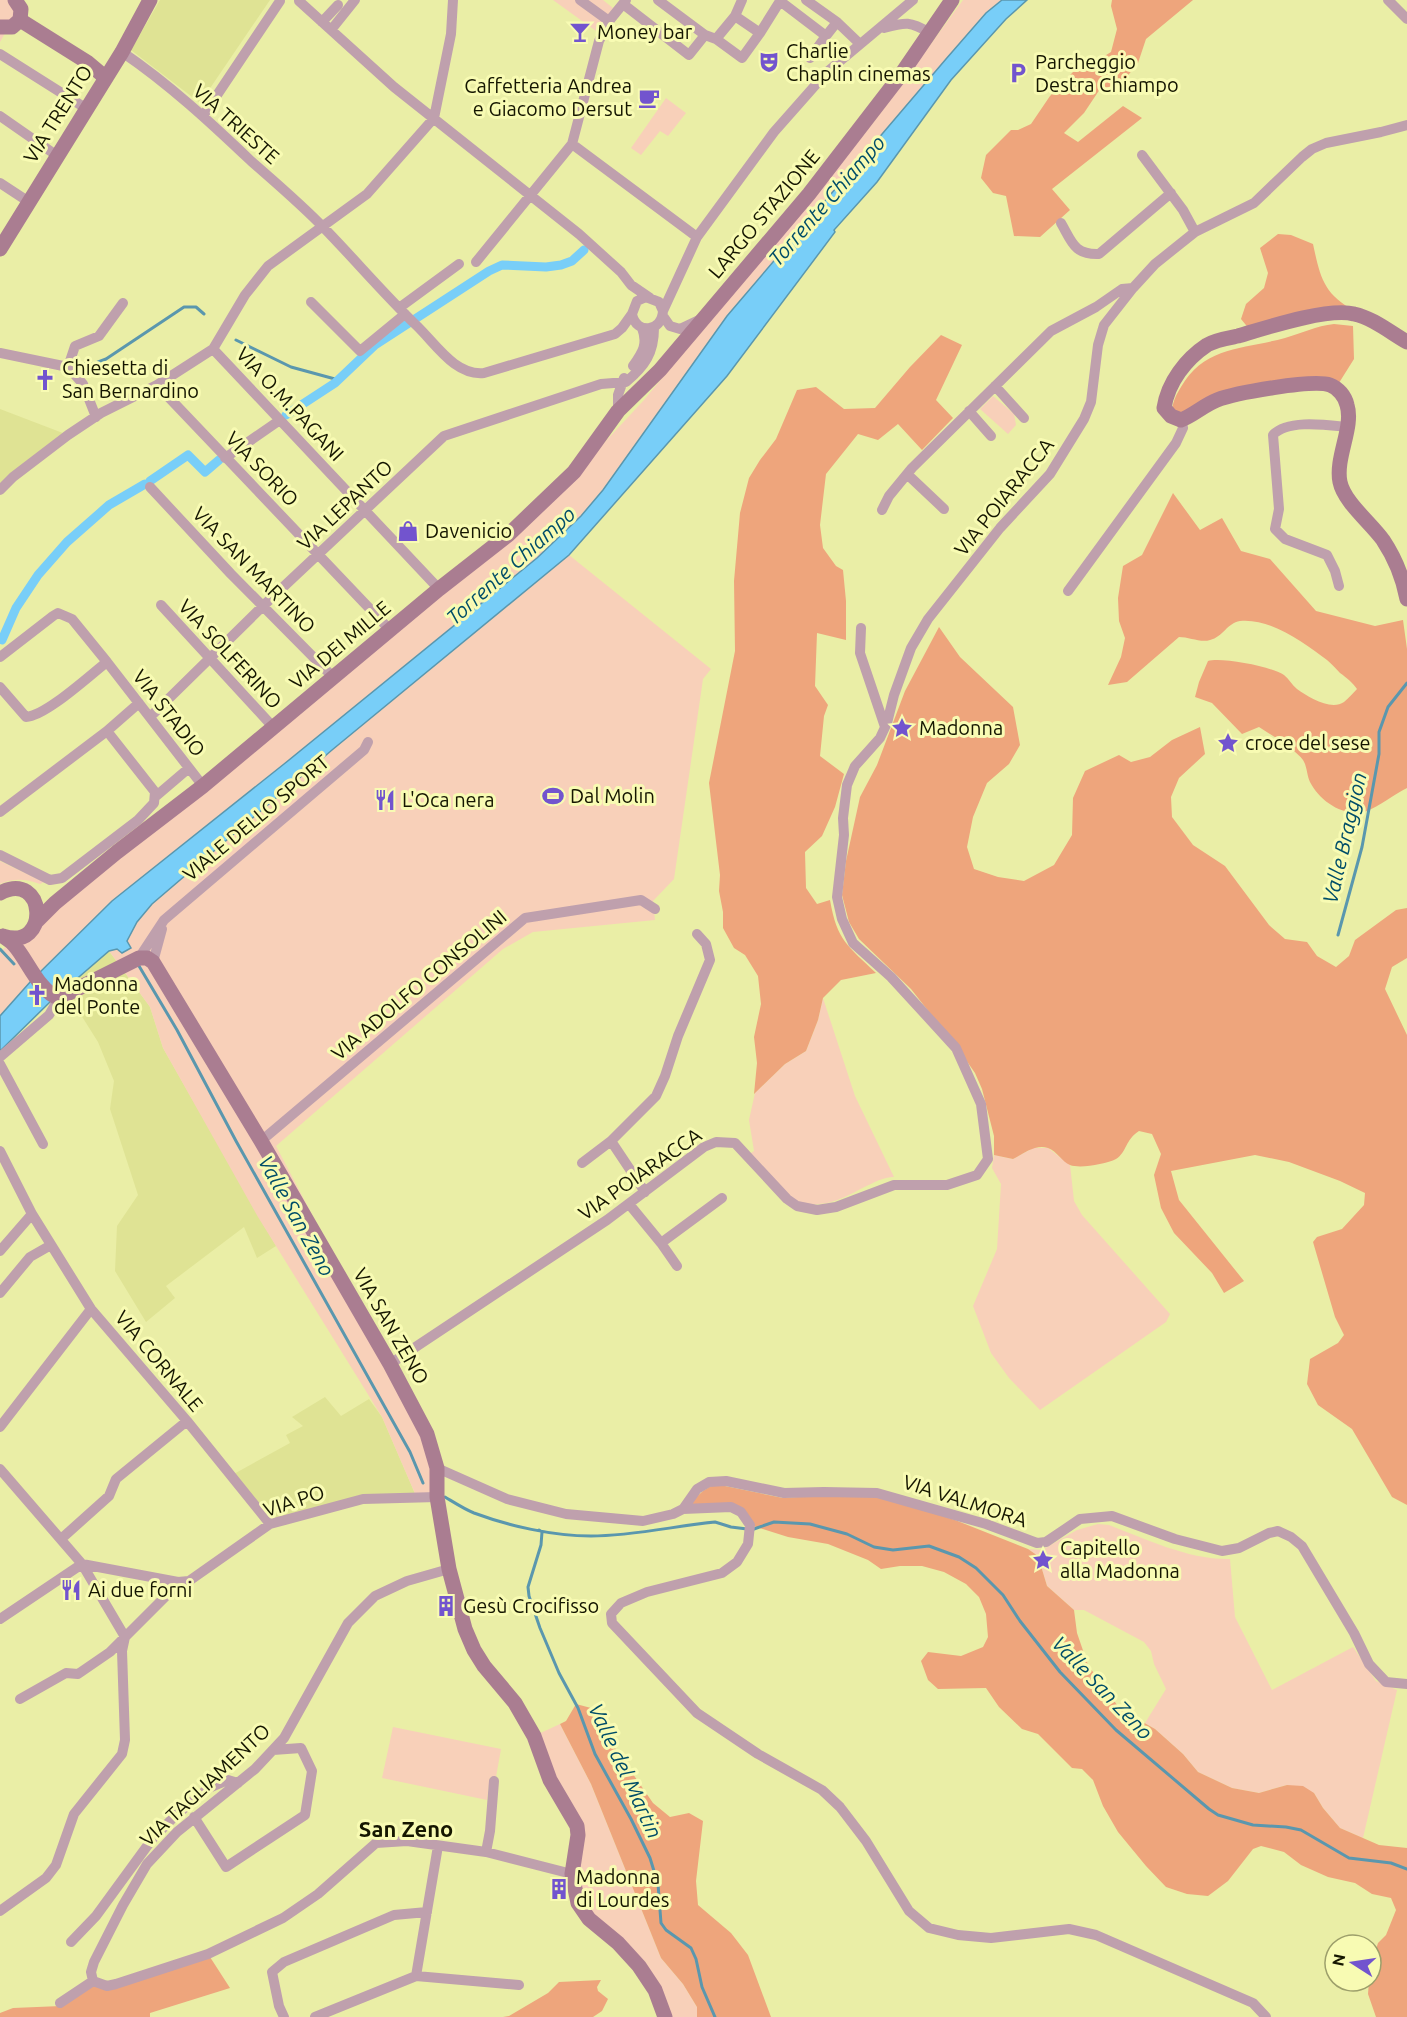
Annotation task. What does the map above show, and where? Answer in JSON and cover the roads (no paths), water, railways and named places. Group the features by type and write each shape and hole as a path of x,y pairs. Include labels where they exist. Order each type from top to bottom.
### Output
{"street":[{"path":"0,27 12,27 20,20 21,9 15,0"},
{"name":"VIA TRENTO","path":"0,248 122,52 150,0"},
{"path":"203,116 280,1 285,3 299,0 394,87 531,195 621,272 631,285 653,298 670,326 680,329 705,318"},
{"path":"331,30 355,0"},
{"path":"0,490 13,477 96,417 157,385 213,349 245,296 268,266 367,194 434,118 451,34 453,0"},
{"path":"579,0 609,21"},
{"path":"658,0 705,35 716,39 742,58 780,1 826,36"},
{"path":"716,39 735,16 742,0"},
{"path":"806,0 837,22 860,44"},
{"path":"642,328 654,328 661,321 697,237 795,105 827,72 913,0"},
{"name":"LARGO STAZIONE","path":"618,411 660,370 809,194 900,76 952,0"},
{"name":"LARGO STAZIONE","path":"930,33 942,23 958,0"},
{"path":"1388,0 1407,19"},
{"path":"476,262 572,144 599,41 609,21 624,2 689,55 705,35"},
{"path":"322,22 338,5"},
{"path":"735,16 760,33"},
{"path":"20,20 87,62 106,78"},
{"path":"810,58 837,22"},
{"path":"881,29 904,22 916,25 930,33"},
{"name":"VIA TRIESTE","path":"122,52 203,116 323,227 448,358 462,369 473,374 484,373 615,334 622,328 632,312"},
{"path":"0,54 87,109"},
{"path":"0,116 56,155"},
{"name":"VIA POIARACCA","path":"390,1364 629,1204 704,1147 716,1142 735,1143 787,1199 797,1206 817,1210 836,1207 894,1185 947,1185 976,1175 988,1159 981,1104 956,1048 891,977 853,943 839,908 837,897 844,836 843,802 847,785 855,766 880,738 911,648 928,619 1000,528 1034,494 1050,474 1084,419 1092,402 1098,345 1104,325 1133,288 1155,264 1195,232 1254,203 1312,149 1326,143 1407,125"},
{"path":"572,144 697,237"},
{"path":"1142,155 1171,193 1195,232"},
{"path":"0,183 28,202"},
{"path":"1061,223 1077,250 1087,255 1099,254 1171,193"},
{"path":"311,302 360,351 402,311 459,264"},
{"path":"618,411 621,385 646,344 642,328 635,322 632,312 631,285"},
{"path":"632,312 641,299 653,298 674,288"},
{"path":"882,510 889,496 907,474 1051,331 1096,307 1122,289 1133,288"},
{"path":"68,367 75,346 99,336 123,303"},
{"path":"1407,342 1354,314 1335,312 1282,323 1209,343 1189,359 1166,396 1164,408 1171,416 1181,420 1192,416 1216,400 1256,392 1319,384 1330,385 1341,393 1348,406 1340,482 1348,499 1383,541 1402,577 1407,599"},
{"path":"621,385 632,377 649,356 654,342 654,328"},
{"name":"VIA O.M.PAGANI","path":"213,349 439,589"},
{"path":"0,353 68,367 83,384 96,417"},
{"name":"VIA LEPANTO","path":"150,717 263,606 444,436 604,384 621,385"},
{"name":"VIA SORIO","path":"157,385 390,630"},
{"path":"995,386 1024,418"},
{"name":"VIA DEI MILLE","path":"34,926 70,891 203,786 439,589 508,535 574,472 618,411"},
{"path":"969,411 991,436"},
{"path":"225,458 280,420"},
{"path":"1068,591 1176,443 1183,428 1181,420"},
{"path":"1338,586 1335,571 1327,555 1285,539 1275,529 1279,509 1273,435 1277,430 1287,426 1330,425 1347,428"},
{"path":"907,474 944,509"},
{"name":"VIA SAN MARTINO","path":"150,487 231,574 333,677"},
{"name":"VIA SOLFERINO","path":"161,604 274,728"},
{"name":"VIA STADIO","path":"0,657 58,613 72,619 203,786"},
{"path":"861,628 860,653 885,727"},
{"name":"VIA STADIO","path":"0,687 26,717 33,717 54,704 107,662"},
{"path":"0,812 139,704"},
{"path":"0,855 50,880 62,878 138,820 154,803 155,792 107,731"},
{"name":"VIALE DELLO SPORT","path":"146,960 164,920 364,750 368,742"},
{"path":"155,796 189,768"},
{"path":"0,893 13,889 46,895 70,891"},
{"path":"24,891 36,903 34,926 26,950 26,963"},
{"name":"VIA ADOLFO CONSOLINI","path":"261,1141 525,918 641,900 655,909"},
{"path":"1,935 20,937 34,926"},
{"path":"582,1163 611,1141 656,1096 710,960 706,944 697,934"},
{"path":"1,935 13,944 26,963 57,997"},
{"path":"0,1057 49,1015 57,997 146,960"},
{"name":"VIA SAN ZENO","path":"146,960 261,1141 390,1364 427,1434 437,1468 436,1497 449,1569 460,1614 474,1650 484,1666 515,1703 534,1736 550,1780 577,1826 578,1836 572,1874 575,1894 583,1912 618,1943 639,1966 655,1990 665,2017"},
{"path":"0,1064 43,1144"},
{"path":"611,1141 645,1192"},
{"name":"VIA CORNALE","path":"0,1151 32,1214 91,1309 187,1421 270,1524"},
{"path":"661,1243 722,1198"},
{"path":"629,1204 677,1266"},
{"path":"0,1251 32,1214"},
{"path":"0,1293 30,1257 51,1245"},
{"path":"0,1427 91,1309"},
{"path":"61,1539 109,1496 116,1479 187,1421"},
{"path":"437,1468 507,1499 566,1514 643,1521 673,1514 683,1509 731,1507 741,1512 750,1526 748,1544 737,1562 722,1573 647,1592 621,1603 611,1614 612,1623 697,1713 758,1754 822,1790 840,1807 866,1841 909,1911 928,1928 958,1935 1014,1936 1069,1929 1096,1935 1253,2003 1266,2017"},
{"path":"0,1469 82,1564 125,1637 122,1651 124,1740 122,1754 74,1814 56,1865 46,1878 0,1911"},
{"name":"VIA VALMORA","path":"683,1509 697,1489 709,1482 726,1481 784,1493 877,1493 986,1524 1037,1543 1046,1542 1080,1519 1094,1516 1112,1516 1175,1539 1222,1551 1239,1548 1278,1531 1291,1537 1302,1546 1354,1633 1369,1664 1386,1682 1407,1684"},
{"name":"VIA PO","path":"20,1699 66,1673 78,1674 110,1652 178,1582 189,1581 270,1524 363,1499 436,1497"},
{"path":"0,1619 82,1564 178,1582"},
{"name":"VIA TAGLIAMENTO","path":"93,1981 91,1972 94,1962 147,1864 177,1832 238,1783 273,1750 293,1723 342,1633 375,1596 407,1581 449,1569"},
{"path":"194,1817 226,1867 305,1815 312,1770 301,1748 273,1750"},
{"path":"71,1942 96,1916 153,1838 177,1814 209,1788 228,1780 238,1783"},
{"path":"486,1852 494,1781"},
{"path":"60,2003 93,1981 107,1986 116,1984 208,1954 283,1918 318,1893 376,1843 407,1841 486,1852 572,1874"},
{"path":"416,1976 438,1846"},
{"path":"284,2017 279,2006 272,1972 284,1962 394,1914 427,1912"},
{"path":"315,2017 416,1976 519,1985"}],"water":[{"name":"Torrente Chiampo","path":"1002,0 1027,0 1006,19 951,80 877,182 834,230 835,232 727,376 569,555 332,750 152,904 137,922 127,941 131,948 122,953 117,949 109,951 50,1002 0,1051 0,1016 31,981 112,901 537,558 581,516 603,490 727,316 986,13"}],"waterway":[{"path":"286,415 335,383 375,345 489,271 502,265 546,267 561,265 572,261 584,250"},
{"path":"77,364 93,364 106,359 184,307 196,307 204,314"},
{"path":"236,340 291,367 335,379"},
{"path":"150,481 188,455 205,472 219,460"},
{"path":"2,640 16,608 38,575 67,542 109,505 145,484"},
{"name":"Valle Braggion","path":"1338,935 1362,847 1379,754 1379,732 1388,707 1407,683"},
{"path":"0,949 14,964"},
{"name":"Valle San Zeno","path":"139,966 177,1030 236,1141 410,1452 423,1483"},
{"name":"Valle San Zeno","path":"445,1497 467,1510 488,1518 516,1526 562,1534 591,1536 622,1534 715,1522 747,1529"},
{"name":"Valle San Zeno","path":"754,1529 774,1522 810,1524 847,1534 874,1547 893,1550 929,1546 959,1557 976,1568 1003,1595 1020,1621 1060,1672 1116,1730 1209,1809 1218,1815 1253,1825 1301,1830 1349,1858 1391,1863 1407,1869"},
{"name":"Valle del Martin","path":"539,1530 542,1532 541,1545 528,1587 540,1628 559,1673 578,1708 595,1754 650,1858 658,1884 661,1923 666,1930 691,1948 696,1959 702,1987 715,2017"}],"place":[{"name":"Money bar","path":"580,32"},
{"name":"Charlie Chaplin cinemas","path":"769,62"},
{"name":"Parcheggio Destra Chiampo","path":"1018,73"},
{"name":"Caffetteria Andrea e Giacomo Dersut","path":"649,98"},
{"name":"Chiesetta di San Bernardino","path":"45,380"},
{"name":"Davenicio","path":"408,531"},
{"name":"Madonna","path":"902,728"},
{"name":"croce del sese","path":"1228,743"},
{"name":"Dal Molin","path":"553,796"},
{"name":"L'Oca nera","path":"385,800"},
{"name":"Madonna del Ponte","path":"37,995"},
{"name":"Capitello alla Madonna","path":"1043,1560"},
{"name":"Ai due forni","path":"71,1590"},
{"name":"Gesù Crocifisso","path":"446,1606"},
{"name":"Madonna di Lourdes","path":"559,1889"}],"district":[{"name":"San Zeno","path":"406,1829"}]}
